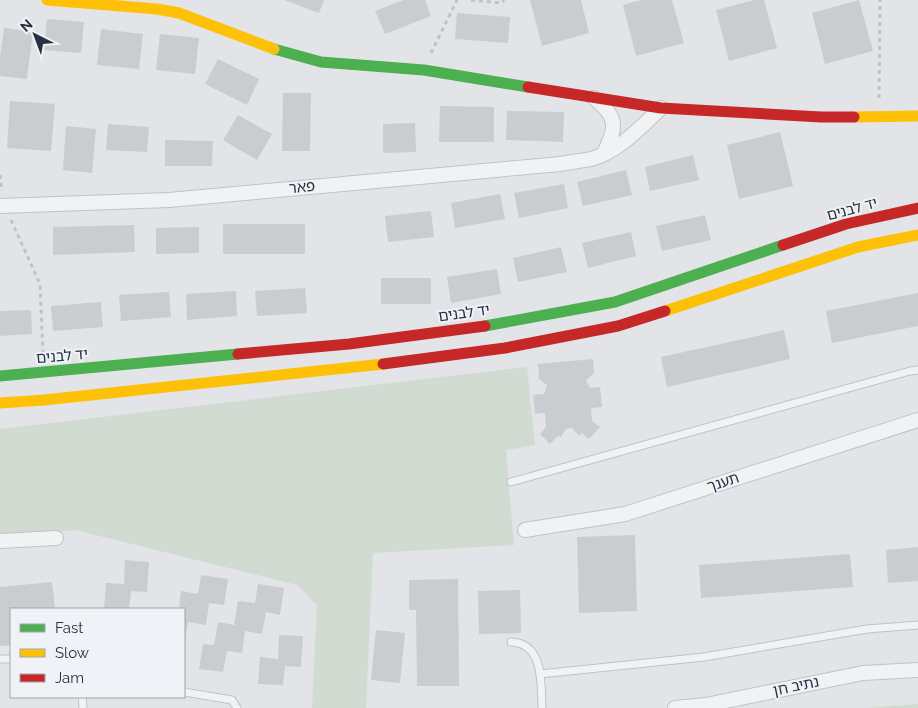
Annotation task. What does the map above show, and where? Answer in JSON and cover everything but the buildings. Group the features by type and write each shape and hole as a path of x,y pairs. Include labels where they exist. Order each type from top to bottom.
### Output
{"street":[{"path":"47,0 157,9 179,13 279,51 321,62 424,70 661,108 820,117 918,116"},
{"path":"594,98 612,116 614,127 612,138 603,154"},
{"name":"פאר","path":"2,205 169,200 560,164 590,159 603,154 634,133 661,108"},
{"name":"יד לבנים","path":"0,376 349,344 497,324 615,302 846,224 918,208"},
{"path":"0,403 345,369 505,348 618,326 858,247 918,235"},
{"name":"תענך","path":"525,530 625,514 918,420"},
{"path":"0,541 56,538"},
{"name":"נתיב חן","path":"675,708 706,705 863,672 918,670"}],"lane":[{"path":"511,482 918,370"},
{"path":"540,674 704,657 867,629 918,626"},
{"path":"511,642 518,642 531,650 538,661 542,708"},
{"path":"185,692 232,700 237,708"}],"path":[{"path":"424,70 457,0"},
{"path":"471,0 501,2 504,0"},
{"path":"879,116 880,0"},
{"path":"0,175 2,205 40,284 44,373"}],"shaded area":[{"path":"527,367 535,445 506,450 514,545 373,553 366,708 312,708 317,605 297,585 75,530 0,539 0,429"},
{"path":"918,704 918,708 866,708"}],"traffic: fast":[{"path":"274,49 321,62 424,70 528,87"},
{"path":"485,326 615,302 783,245"},
{"path":"0,376 238,354"}],"traffic: slow":[{"path":"47,0 157,9 179,13 274,49"},
{"path":"854,117 918,116"},
{"path":"665,311 858,247 918,235"},
{"path":"0,403 383,364"}],"traffic: jam":[{"path":"528,87 661,108 821,117 854,117"},
{"path":"783,245 846,224 918,208"},
{"path":"383,364 505,348 618,326 665,311"},
{"path":"238,354 349,344 485,326"}]}
